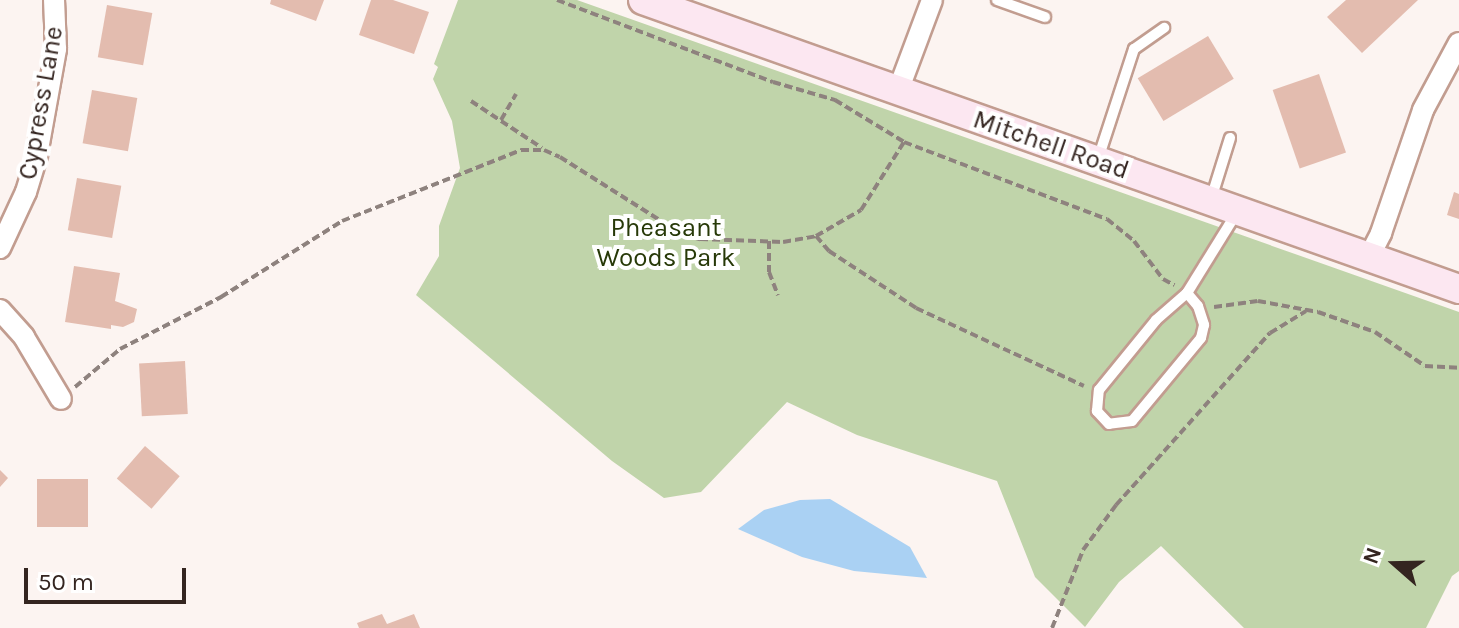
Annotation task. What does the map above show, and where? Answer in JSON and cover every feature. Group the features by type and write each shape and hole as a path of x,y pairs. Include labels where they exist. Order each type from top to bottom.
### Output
{"main road":[{"name":"Mitchell Road","path":"643,0 1459,289"}],"street":[{"name":"Cypress Lane","path":"0,248 21,204 37,155 56,49 54,0"},
{"path":"898,91 932,0"},
{"path":"1369,257 1381,233 1423,110 1459,43"},
{"path":"0,310 39,359 61,399"}],"lane":[{"path":"997,0 1045,17"},
{"path":"1097,161 1134,49 1164,28"},
{"path":"1211,201 1230,138"},
{"path":"1187,293 1198,306 1204,325 1201,338 1132,421 1121,425 1101,419 1095,402 1099,390 1156,320 1187,293 1239,211"}],"path":[{"path":"557,0 773,82 835,100 904,142 1107,219 1134,241 1163,279 1216,308 1258,301 1309,310 1375,332 1425,366 1459,368"},
{"path":"501,121 516,94"},
{"path":"471,101 544,150 682,234 700,239 769,241 816,236 861,210 904,142"},
{"path":"61,399 120,349 221,297 342,221 506,155 521,150 544,150"},
{"path":"816,236 829,251 916,308 1078,385 1099,390"},
{"path":"769,241 769,272 778,295"},
{"path":"1052,628 1083,550 1116,505 1270,333 1309,310"}],"green space":[{"name":"Pheasant Woods Park","path":"458,0 577,0 1459,312 1459,571 1452,576 1426,628 1244,628 1161,546 1119,582 1085,627 1035,577 997,481 857,435 787,402 701,492 664,498 612,461 416,295 439,256 439,226 460,168 452,121 433,79 438,67 434,64"}],"water":[{"path":"830,499 910,547 927,578 854,571 802,557 738,529 764,510 800,500"}],"building":[{"path":"271,0 324,0 316,21 270,4"},
{"path":"371,0 393,0 429,12 414,54 359,35"},
{"path":"1346,0 1418,0 1362,53 1327,17"},
{"path":"107,5 152,13 143,65 98,57"},
{"path":"1208,36 1234,79 1163,121 1138,78"},
{"path":"1319,74 1346,152 1300,168 1273,90"},
{"path":"92,90 137,98 128,151 83,143"},
{"path":"77,178 121,186 112,238 68,230"},
{"path":"1454,192 1459,194 1459,219 1447,215"},
{"path":"74,266 120,273 115,301 137,309 134,322 123,327 111,325 111,329 65,322"},
{"path":"185,361 188,414 142,416 139,363"},
{"path":"145,446 180,476 152,509 117,478"},
{"path":"0,470 8,478 0,487"},
{"path":"37,479 88,479 88,527 37,527"},
{"path":"382,614 387,624 414,614 420,628 359,628 357,623"}]}
